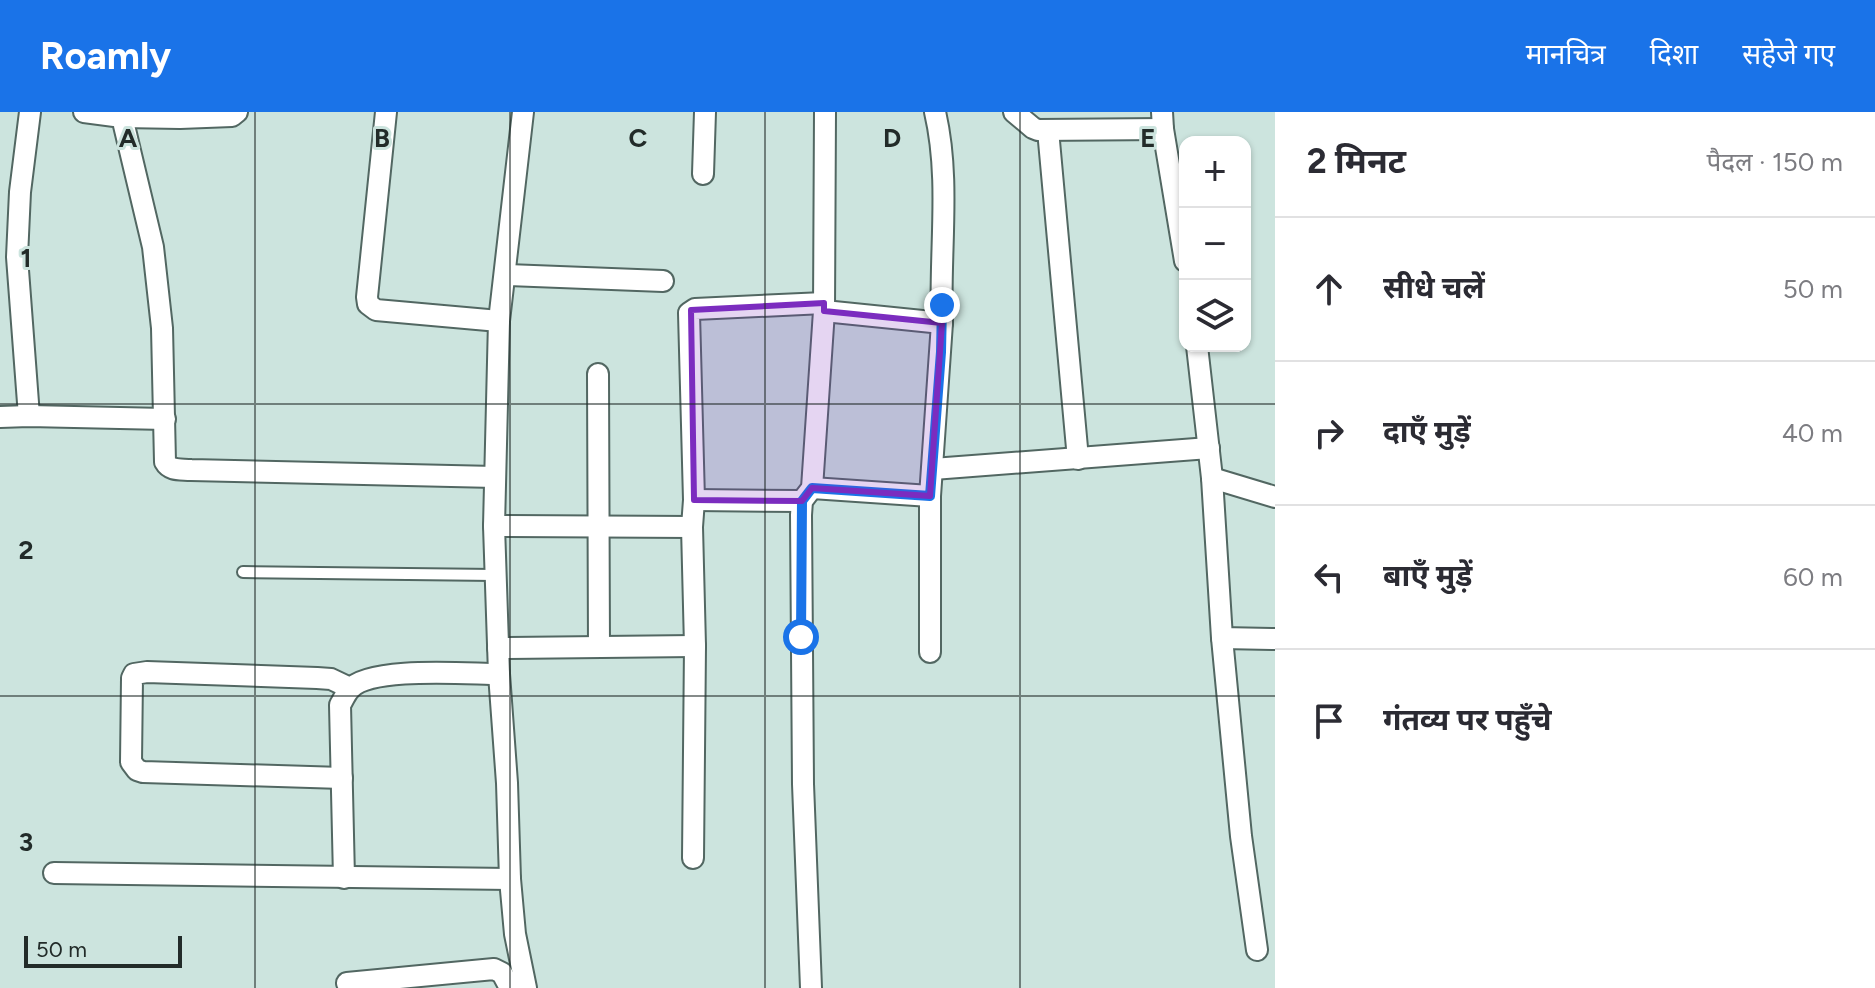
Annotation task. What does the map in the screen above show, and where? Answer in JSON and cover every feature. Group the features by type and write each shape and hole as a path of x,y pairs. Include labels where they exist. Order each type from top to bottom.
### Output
{"street":[{"path":"29,416 17,257 20,192 30,112"},
{"path":"84,112 122,117 180,118 232,116 237,112"},
{"path":"386,112 368,304 376,310 499,321"},
{"path":"523,112 499,321 494,526 510,879 515,934 526,988"},
{"path":"703,174 705,112"},
{"path":"811,988 803,784 807,495 824,307 825,112"},
{"path":"930,652 930,496 942,323 943,186 939,126 935,112"},
{"path":"1014,112 1033,128 1048,130 1162,121 1179,224"},
{"path":"122,117 153,247 162,328 165,462 168,466 172,469 495,477"},
{"path":"1048,130 1078,459"},
{"path":"505,275 663,281"},
{"path":"693,858 695,646 691,310 824,307 942,323"},
{"path":"1198,352 1212,478 1222,638 1241,836 1257,950"},
{"path":"598,374 599,647"},
{"path":"0,417 165,419"},
{"path":"933,469 1209,448"},
{"path":"1212,478 1275,497"},
{"path":"694,500 807,495 930,496"},
{"path":"494,526 692,527"},
{"path":"1222,638 1275,639"},
{"path":"498,648 695,646"},
{"path":"342,778 137,770 131,762 132,678 134,674 147,672 317,678 331,679 350,688"},
{"path":"344,878 340,705 350,688 366,679 387,674 499,674"},
{"path":"54,873 510,879"},
{"path":"347,983 494,969 502,973 510,988"}],"lane":[{"path":"243,572 495,575"}],"highlighted area":[{"path":"824,303 824,311 942,323 930,496 812,488 802,501 694,500 691,310"}],"route":[{"path":"801,637 802,501 812,488 930,496 942,305"}]}
